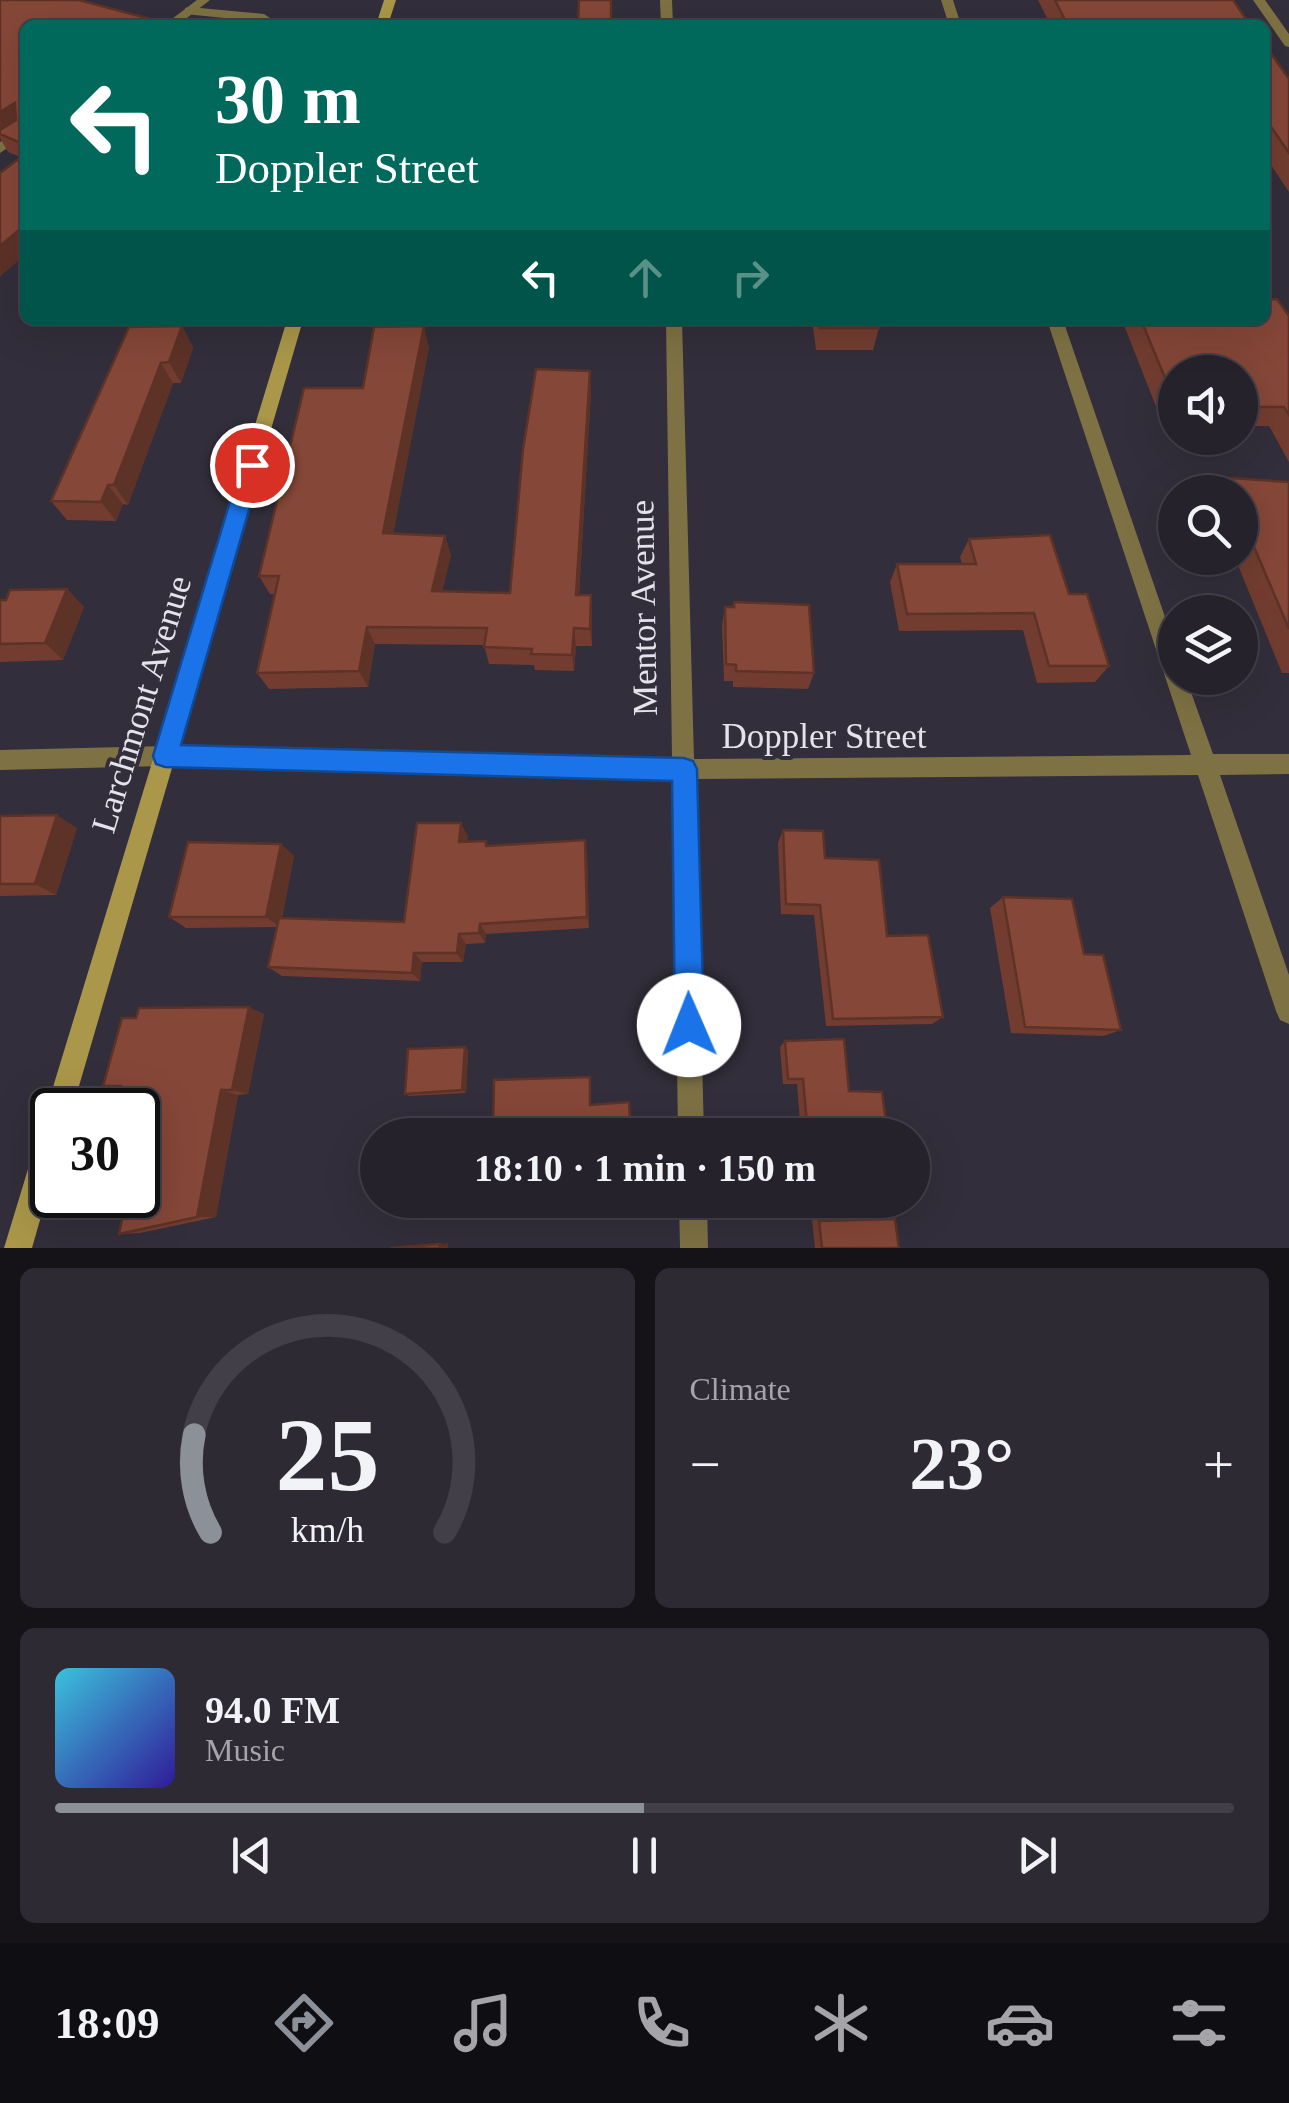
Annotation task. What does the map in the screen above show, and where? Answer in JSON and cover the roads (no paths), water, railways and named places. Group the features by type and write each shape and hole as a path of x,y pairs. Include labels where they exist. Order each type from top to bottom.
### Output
{"street":[{"path":"177,20 204,0"},
{"path":"1259,0 1289,43"},
{"path":"189,11 264,18"},
{"name":"Larchmont Avenue","path":"67,1088 294,325"},
{"name":"Mentor Avenue","path":"674,325 692,1118"},
{"path":"1057,325 1158,626"},
{"path":"1181,695 1289,1011"},
{"name":"Doppler Street","path":"0,760 165,756 684,769 1289,764"},
{"path":"18,1248 30,1207"},
{"path":"693,1218 694,1248"}]}
